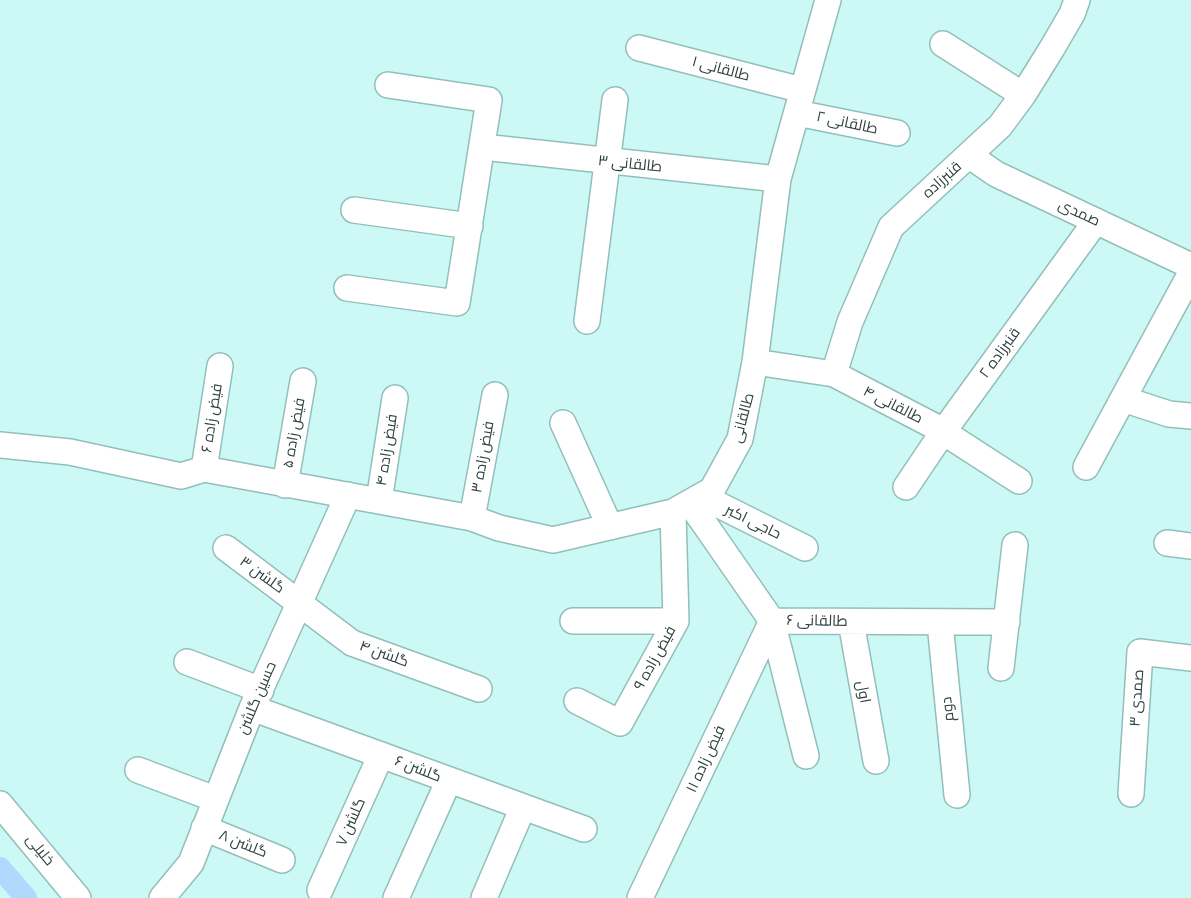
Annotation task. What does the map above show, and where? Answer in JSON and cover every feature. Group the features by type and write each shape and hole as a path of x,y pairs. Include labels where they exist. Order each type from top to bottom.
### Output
{"street":[{"name":"طالقانی","path":"688,504 712,490 740,439 755,362 778,179 828,0"},
{"name":"قنبرزاده","path":"834,374 850,322 891,227 970,156 1000,126 1023,95 1072,14 1077,0"},
{"path":"943,44 1023,95"},
{"name":"طالقانی ۱","path":"639,48 799,102"},
{"path":"347,288 457,303 489,100 388,85"},
{"path":"587,322 615,100"},
{"name":"طالقانی ۲","path":"799,102 897,133"},
{"name":"طالقانی ۳","path":"483,147 778,179"},
{"name":"صمدی","path":"970,156 996,174 1191,266"},
{"path":"354,210 470,226"},
{"name":"قنبرزاده ۲","path":"906,487 943,432 1096,221"},
{"path":"1086,467 1191,273"},
{"name":"طالقانی ۴","path":"755,362 834,374 943,432 1019,481"},
{"name":"فیض زاده ۶","path":"204,469 220,366"},
{"name":"فیض زاده ۵","path":"285,485 303,381"},
{"name":"فیض زاده ۳","path":"472,518 494,395"},
{"name":"فیض زاده ۴","path":"379,501 395,398"},
{"path":"1123,399 1169,414 1191,416"},
{"path":"563,423 610,527"},
{"path":"0,445 70,452 181,476 204,469 472,518 499,528 553,540 610,527 688,504"},
{"name":"حسین گلشن","path":"162,898 191,863 256,699 298,601 348,495"},
{"name":"حاجی اکبر","path":"688,504 805,548"},
{"name":"طالقانی ۶","path":"688,504 772,621 1007,622"},
{"name":"فیض زاده ۹","path":"577,702 620,723 676,621 688,504"},
{"path":"1002,668 1015,545"},
{"name":"گلشن ۳","path":"226,548 298,601"},
{"name":"گلشن ۴","path":"298,601 352,643 479,689"},
{"path":"573,621 676,621"},
{"path":"772,621 806,756"},
{"name":"فیض زاده ۱۱","path":"640,898 772,621"},
{"name":"اول","path":"851,622 876,761"},
{"name":"دوم","path":"940,623 957,795"},
{"name":"صمدی ۳","path":"1131,794 1140,652 1191,658"},
{"name":"گلشن ۶","path":"187,662 256,699 381,755 584,829"},
{"name":"گلشن ۷","path":"320,890 381,755"},
{"path":"138,770 215,799"},
{"path":"396,898 449,780"},
{"name":"خلیلی","path":"0,804 78,898"},
{"path":"484,898 523,806"},
{"name":"گلشن ۸","path":"204,828 282,860"}],"waterway":[{"path":"0,868 26,898"}]}
